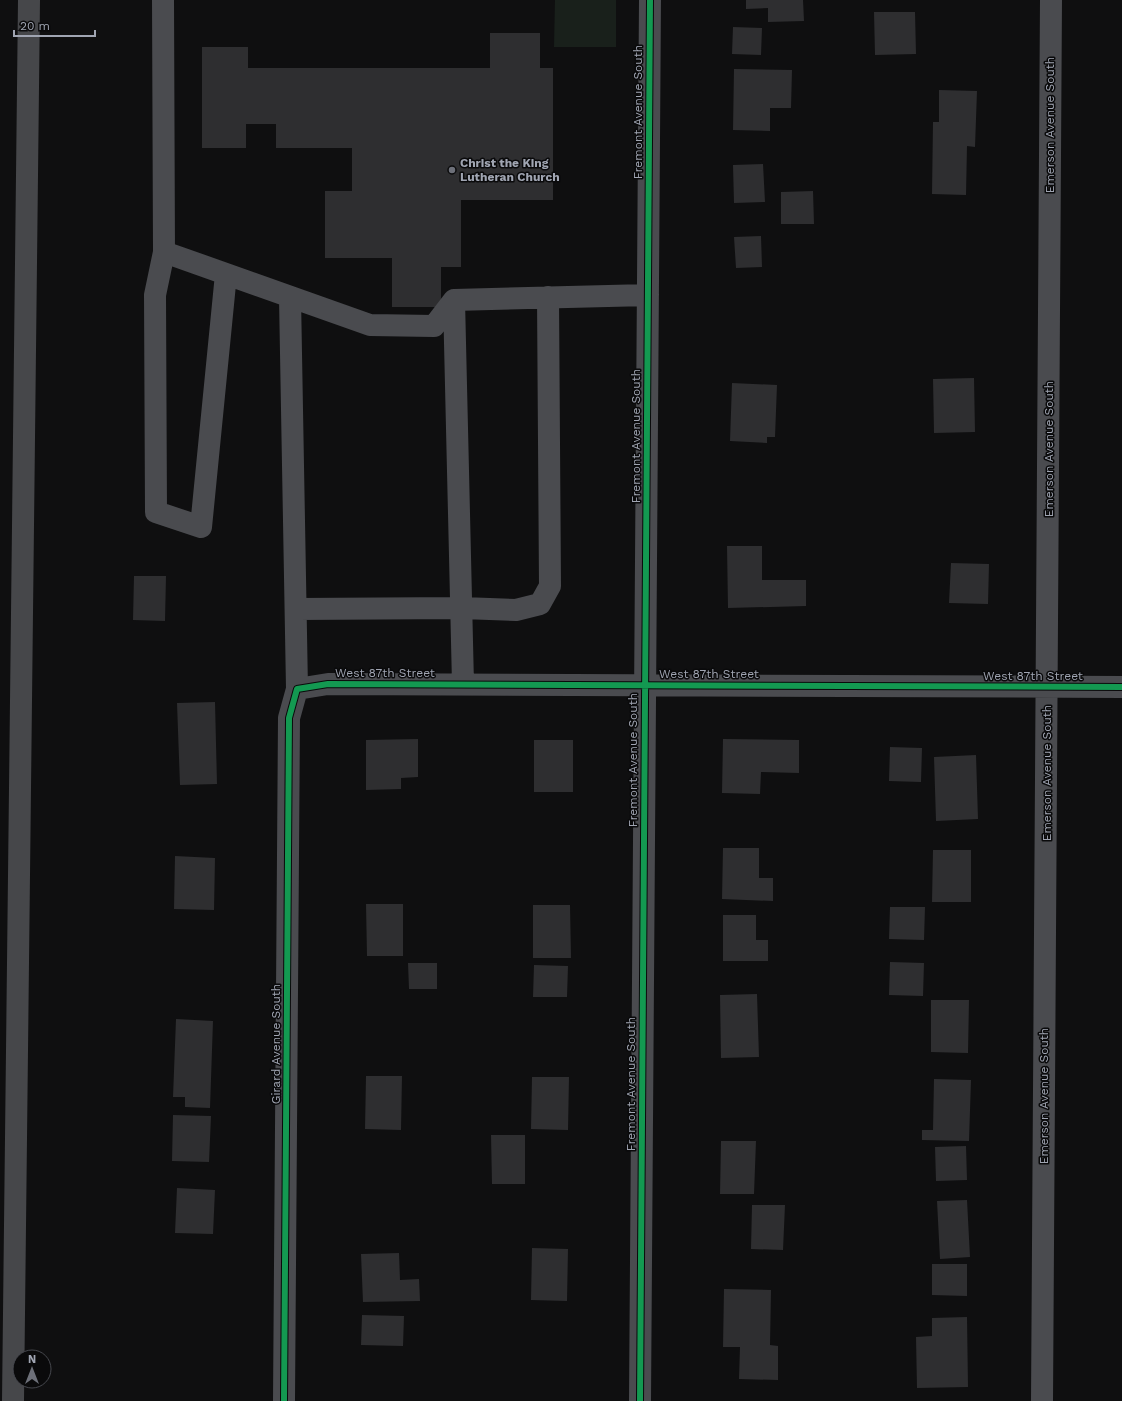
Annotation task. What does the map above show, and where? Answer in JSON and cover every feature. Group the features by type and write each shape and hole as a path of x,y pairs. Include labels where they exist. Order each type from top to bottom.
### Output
{"highway":[{"path":"13,1401 29,0"}],"street":[{"path":"163,0 164,252 155,295 156,512 201,527 226,274"},
{"name":"Fremont Avenue South","path":"640,1401 650,0"},
{"name":"Emerson Avenue South","path":"1042,1401 1051,0"},
{"path":"164,252 370,325 434,326 454,300"},
{"path":"454,300 648,295"},
{"name":"Girard Avenue South","path":"284,1401 289,718 297,689 297,609 290,297"},
{"path":"297,609 462,608 516,610 540,604 550,586 548,297"},
{"path":"454,300 463,684"},
{"name":"West 87th Street","path":"297,689 328,684 1122,687"}],"shaded area":[{"path":"555,0 616,0 616,47 554,47"}],"building":[{"path":"746,0 803,0 804,21 768,22 768,8 746,9"},
{"path":"874,12 915,12 916,54 875,55"},
{"path":"733,27 762,28 761,55 732,54"},
{"name":"Christ the King Lutheran Church","path":"490,33 540,33 540,68 553,68 553,200 461,200 461,267 441,267 441,307 392,307 392,258 325,258 325,191 352,191 352,148 276,148 276,124 246,124 246,148 202,148 202,47 248,47 248,68 490,68"},
{"path":"734,69 792,70 791,108 770,108 770,131 733,130"},
{"path":"939,90 977,91 975,147 967,146 966,195 932,194 933,122 939,122"},
{"path":"763,164 765,202 734,203 733,165"},
{"path":"813,191 814,224 781,224 781,192"},
{"path":"761,236 762,267 736,268 734,237"},
{"path":"974,378 975,432 934,433 933,379"},
{"path":"732,383 777,385 775,437 767,437 767,443 730,441"},
{"path":"727,546 762,546 762,580 806,580 806,606 728,608"},
{"path":"951,563 989,564 988,604 949,603"},
{"path":"134,576 166,576 165,621 133,620"},
{"path":"215,702 217,784 180,785 177,703"},
{"path":"418,739 418,777 401,778 401,789 366,790 366,740"},
{"path":"723,739 799,740 799,773 761,772 760,794 722,793"},
{"path":"534,740 573,740 573,792 534,792"},
{"path":"890,747 922,748 921,782 889,781"},
{"path":"976,755 978,819 936,821 934,757"},
{"path":"723,848 759,848 759,878 773,878 773,901 722,899"},
{"path":"933,850 971,850 971,902 932,902"},
{"path":"175,856 215,858 214,910 174,909"},
{"path":"366,904 403,904 403,956 367,956"},
{"path":"533,905 570,905 571,958 533,958"},
{"path":"890,907 925,907 924,940 889,939"},
{"path":"723,915 756,915 756,940 768,940 768,961 723,961"},
{"path":"890,962 924,963 923,996 889,995"},
{"path":"408,963 437,963 437,989 409,989"},
{"path":"534,965 568,966 567,997 533,997"},
{"path":"757,994 759,1057 721,1058 720,995"},
{"path":"931,1000 969,1000 968,1053 931,1052"},
{"path":"176,1019 213,1021 210,1108 185,1107 185,1097 173,1097"},
{"path":"366,1076 402,1076 401,1130 365,1129"},
{"path":"532,1077 569,1077 568,1130 531,1129"},
{"path":"934,1079 971,1080 969,1141 922,1140 922,1130 933,1130"},
{"path":"173,1115 211,1116 209,1162 172,1161"},
{"path":"491,1135 525,1135 525,1184 492,1184"},
{"path":"721,1141 756,1141 754,1194 720,1194"},
{"path":"966,1146 967,1180 936,1181 935,1147"},
{"path":"177,1188 215,1190 213,1234 175,1233"},
{"path":"967,1200 970,1257 940,1259 937,1201"},
{"path":"752,1205 785,1205 783,1250 751,1249"},
{"path":"532,1248 568,1249 567,1301 531,1300"},
{"path":"399,1253 400,1280 419,1279 420,1301 363,1302 361,1254"},
{"path":"932,1264 967,1264 967,1296 932,1295"},
{"path":"724,1289 771,1290 770,1345 778,1346 778,1380 739,1379 740,1347 723,1347"},
{"path":"362,1315 404,1316 403,1346 361,1345"},
{"path":"967,1317 968,1387 917,1388 916,1337 932,1336 932,1318"}],"cycle path":[{"path":"640,1401 650,0"},
{"path":"284,1401 289,718 297,689 328,684 1122,687"}],"place":[{"name":"Christ the King Lutheran Church","path":"452,170"}]}
